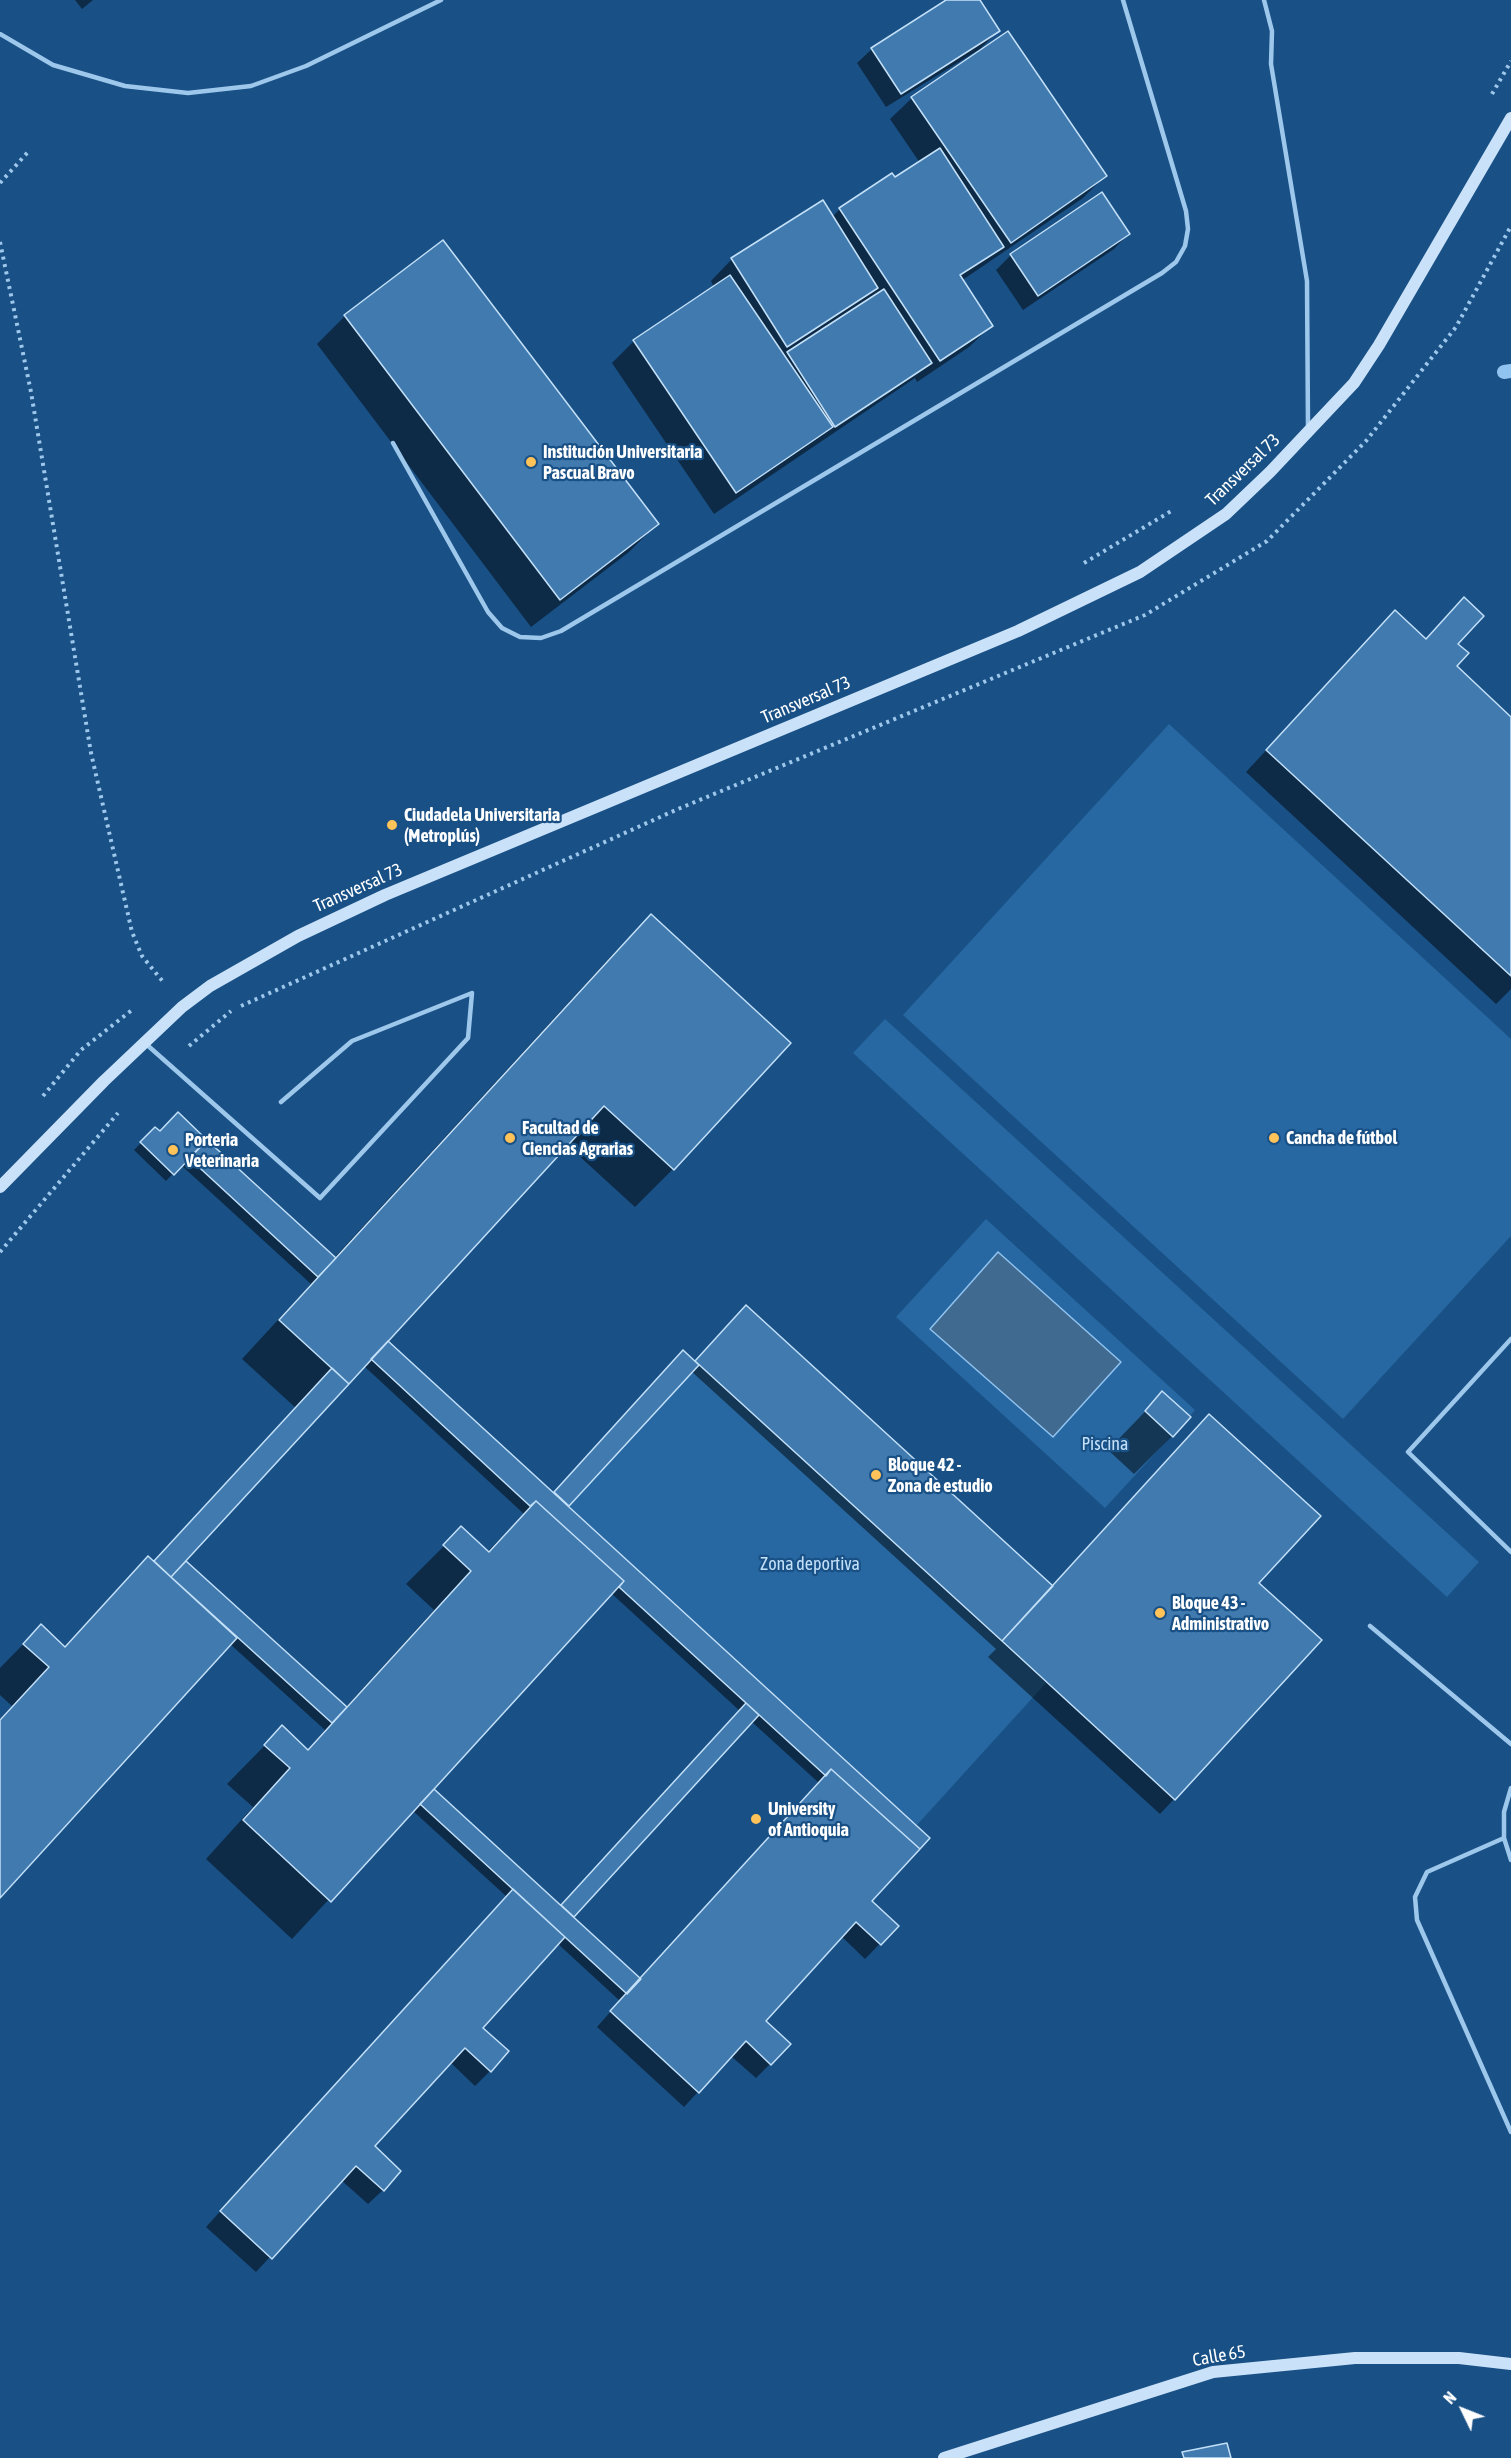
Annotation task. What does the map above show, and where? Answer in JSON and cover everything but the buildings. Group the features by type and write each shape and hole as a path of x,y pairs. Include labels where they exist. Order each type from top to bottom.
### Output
{"main road":[{"name":"Transversal 73","path":"0,1187 144,1042 182,1007 210,986 298,936 345,912 1018,632 1140,572 1226,514 1270,472 1354,383 1379,345 1511,118"},
{"name":"Calle 65","path":"944,2458 1213,2372 1355,2358 1459,2358 1511,2364"}],"lane":[{"path":"0,34 53,65 125,86 188,93 251,86 306,66 441,0"},
{"path":"393,443 488,612 502,628 520,637 541,638 561,631 1162,273 1176,262 1185,246 1188,229 1186,211 1122,0"},
{"path":"1264,0 1272,31 1271,64 1307,281 1308,432"},
{"path":"144,1042 320,1198 468,1038 472,993 352,1041 281,1102"},
{"path":"1511,1339 1408,1452 1511,1552"},
{"path":"1370,1626 1511,1744"},
{"path":"1511,1788 1504,1812 1504,1838 1511,1860"},
{"path":"1504,1838 1427,1872 1414,1897 1418,1920 1511,2132"}],"path":[{"path":"1490,97 1511,60"},
{"path":"0,183 28,152"},
{"path":"0,242 32,392 91,753 132,932 142,956 164,984 174,977"},
{"path":"1075,568 1177,508"},
{"path":"37,1104 81,1050 137,1006"}],"green space":[{"name":"Cancha de fútbol","path":"1169,724 1511,1039 1511,1236 1343,1419 903,1015"},
{"path":"885,1019 1479,1562 1447,1597 853,1053"},
{"name":"Piscina","path":"986,1219 1195,1410 1173,1437 1171,1436 1105,1508 896,1317"},
{"name":"Zona deportiva","path":"699,1365 1046,1683 917,1825 569,1506"}],"shaded area":[{"path":"998,1252 1121,1362 1053,1437 930,1329"}],"waterway":[{"path":"1504,372 1511,371"}],"place":[{"name":"Institución Universitaria Pascual Bravo","path":"531,462"},
{"name":"Ciudadela Universitaria (Metroplús)","path":"392,825"},
{"name":"Facultad de Ciencias Agrarias","path":"510,1138"},
{"name":"Cancha de fútbol","path":"1274,1138"},
{"name":"Porteria Veterinaria","path":"173,1150"},
{"name":"Bloque 42 - Zona de estudio","path":"876,1475"},
{"name":"Bloque 43 - Administrativo","path":"1160,1613"},
{"name":"University of Antioquia","path":"756,1819"}]}
